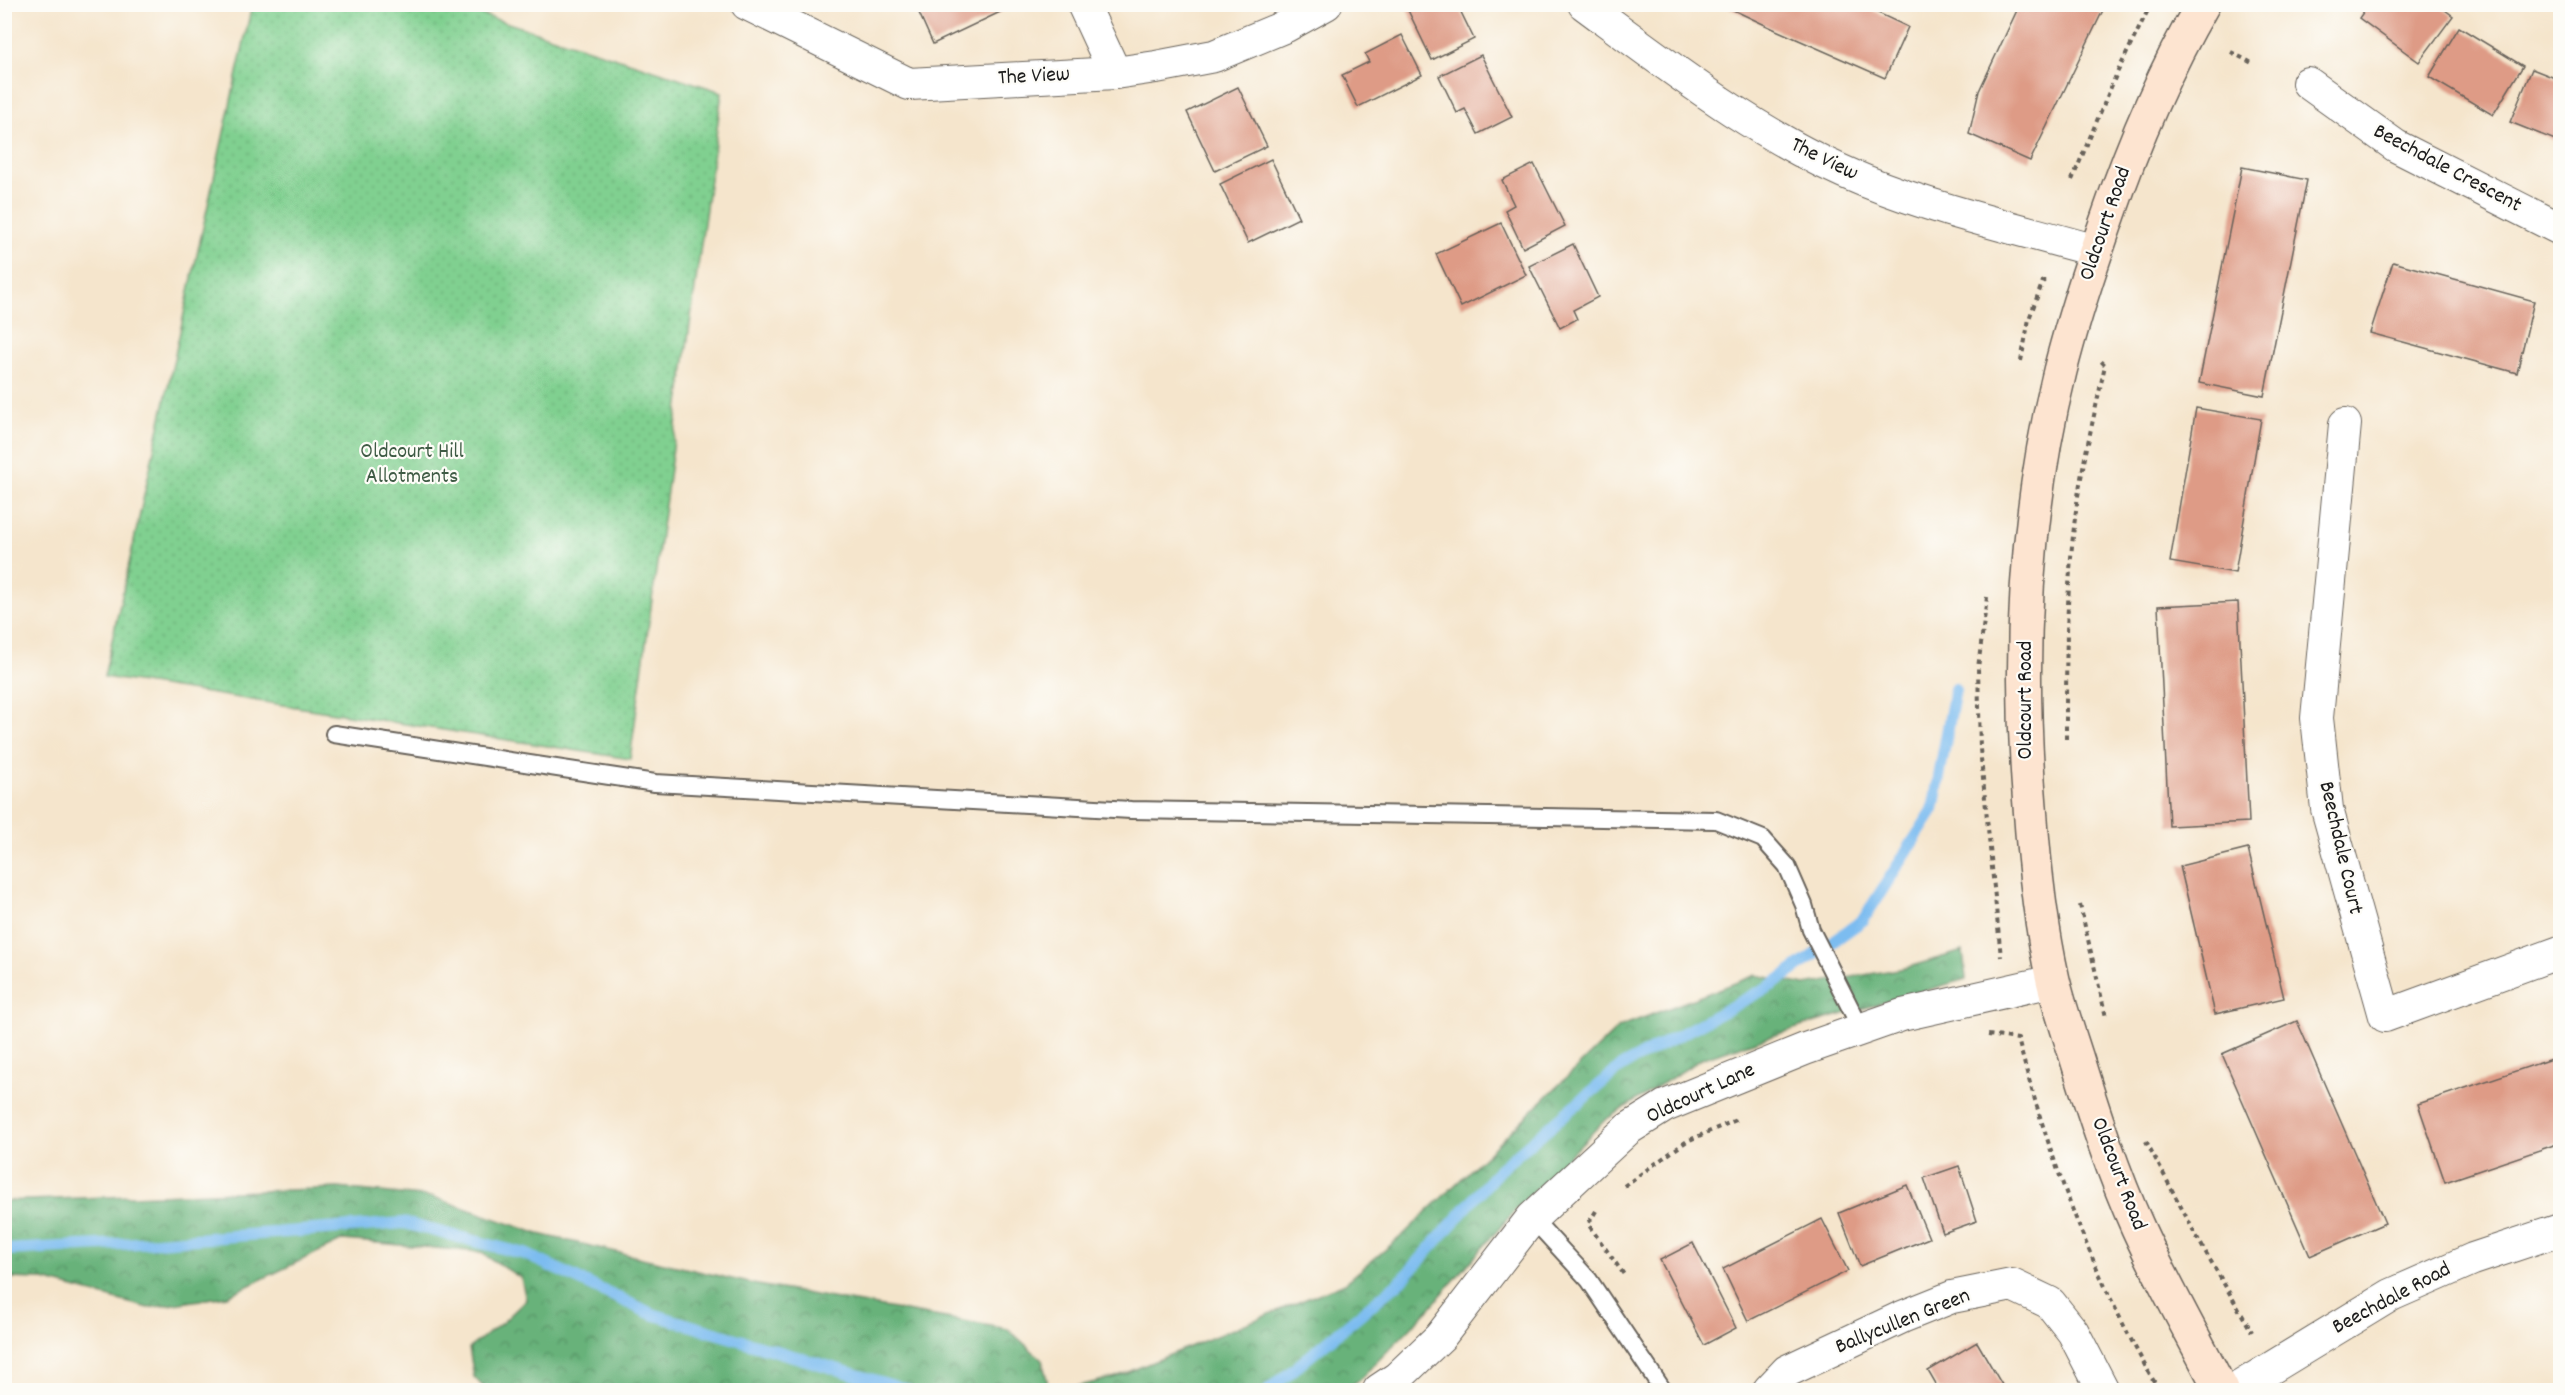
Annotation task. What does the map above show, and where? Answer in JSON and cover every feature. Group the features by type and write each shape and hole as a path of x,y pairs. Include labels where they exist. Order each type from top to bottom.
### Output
{"street":[{"name":"The View","path":"747,4 909,84 1115,73 1214,56 1286,26 1326,4"},
{"path":"1083,4 1115,73"},
{"name":"The View","path":"1584,4 1756,126 1855,176 1915,199 2096,251"},
{"name":"Oldcourt Road","path":"2203,4 2185,36 2137,140 2096,251 2060,371 2033,525 2024,693 2026,768 2039,903 2053,981 2094,1116 2138,1228 2221,1390"},
{"name":"Beechdale Crescent","path":"2308,83 2396,146 2560,229"},
{"name":"Beechdale Court","path":"2345,424 2317,718 2327,809 2385,1016 2558,953"},
{"name":"Oldcourt Lane","path":"1379,1390 1397,1378 1440,1337 1532,1218 1628,1129 1665,1106 1705,1088 1861,1029 1950,1003 2053,981"},
{"name":"Beechdale Road","path":"2235,1390 2381,1301 2421,1280 2473,1258 2560,1230"},
{"name":"Ballycullen Green","path":"1769,1390 1787,1371 1902,1317 1952,1297 2012,1285 2050,1303 2073,1332 2103,1390"}],"lane":[{"path":"334,734 655,783 1131,810 1716,820 1763,839 1787,866 1804,905 1811,930 1861,1029"},
{"path":"1532,1218 1589,1280 1664,1390"}],"path":[{"path":"2072,180 2117,73 2151,4"},
{"path":"2230,52 2252,63"},
{"path":"2066,749 2066,642 2080,479 2105,365"},
{"path":"2079,896 2092,968 2107,1022"},
{"path":"1986,1035 2018,1039 2049,1139 2077,1218 2113,1302 2159,1390"},
{"path":"1621,1188 1687,1141 1740,1118"},
{"path":"2142,1131 2198,1239 2252,1332"},
{"path":"1598,1209 1588,1224 1630,1285"}],"green space":[{"name":"Oldcourt Hill Allotments","path":"252,5 452,5 722,92 630,759 104,677"},
{"path":"1963,951 1966,979 1816,1022 1703,1058 1605,1120 1518,1207 1429,1309 1360,1379 1344,1390 1063,1390 1116,1377 1345,1283 1404,1234 1619,1027 1756,975 1805,985 1905,968"},
{"path":"338,1188 433,1197 539,1234 758,1285 1008,1329 1042,1360 1049,1388 1063,1390 486,1390 474,1377 469,1348 503,1322 526,1300 521,1278 480,1252 343,1240 227,1296 148,1308 40,1279 5,1278 4,1201"}],"building":[{"path":"915,4 1017,4 933,44"},
{"path":"1405,4 1457,4 1474,39 1432,60"},
{"path":"1730,4 1859,4 1908,27 1885,78 1729,8"},
{"path":"2020,4 2106,4 2030,161 1969,134 1979,91"},
{"path":"2369,4 2437,4 2453,16 2419,62 2359,18"},
{"path":"2459,27 2523,66 2493,115 2429,77"},
{"path":"1402,35 1422,75 1358,107 1342,75 1369,62 1365,54"},
{"path":"1481,55 1512,117 1478,134 1465,109 1457,113 1439,76"},
{"path":"2532,69 2560,80 2560,142 2510,122"},
{"path":"1238,87 1267,146 1215,171 1187,112"},
{"path":"1271,159 1299,218 1248,243 1220,184"},
{"path":"1534,164 1565,226 1523,248 1505,210 1514,205 1502,180"},
{"path":"2242,167 2307,180 2264,396 2199,383"},
{"path":"1501,223 1526,275 1461,307 1436,254"},
{"path":"1573,244 1598,297 1573,310 1577,319 1560,328 1529,266"},
{"path":"2393,262 2534,301 2517,373 2370,333"},
{"path":"2196,408 2261,419 2235,573 2170,562"},
{"path":"2238,602 2249,822 2169,826 2158,606"},
{"path":"2248,849 2284,998 2215,1014 2180,866"},
{"path":"2297,1021 2385,1223 2310,1256 2222,1054"},
{"path":"2560,1056 2560,1143 2445,1182 2418,1104"},
{"path":"1959,1166 1977,1221 1943,1233 1924,1178"},
{"path":"1907,1185 1929,1238 1860,1266 1839,1213"},
{"path":"1822,1219 1848,1271 1748,1321 1723,1269"},
{"path":"1693,1243 1736,1328 1704,1345 1660,1260"},
{"path":"1977,1342 2005,1390 1939,1390 1928,1371"}],"waterway":[{"path":"1269,1390 1404,1278 1501,1168 1622,1066 1772,985 1863,920 1933,810 1955,689"},
{"path":"4,1250 157,1242 404,1223 525,1254 652,1314 907,1390"}]}
